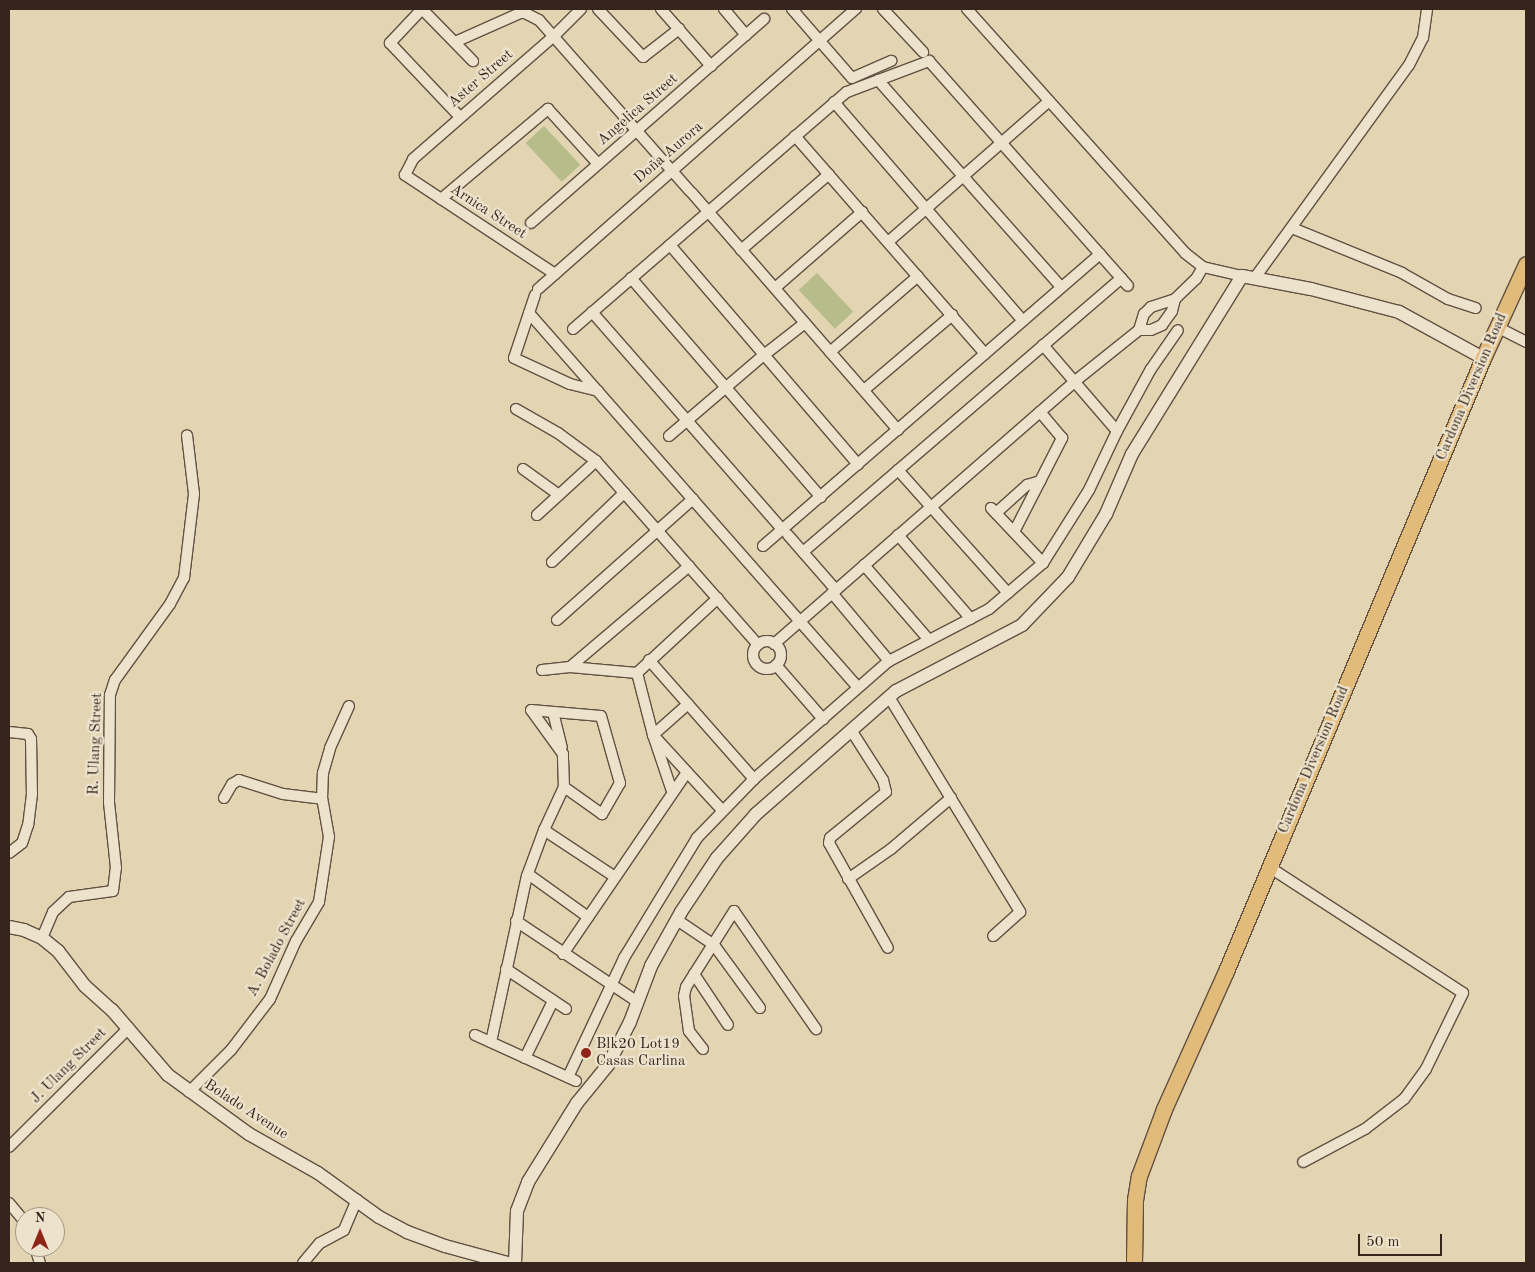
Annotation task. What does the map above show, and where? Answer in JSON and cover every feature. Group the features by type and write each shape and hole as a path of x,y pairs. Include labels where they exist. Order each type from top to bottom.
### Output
{"main road":[{"name":"Cardona Diversion Road","path":"1134,1263 1135,1200 1139,1176 1164,1109 1226,970 1403,553 1483,358 1526,264"}],"street":[{"path":"460,118 390,43 422,9 473,61"},
{"name":"Aster Street","path":"404,175 413,159 554,36 581,9"},
{"path":"598,9 644,57 678,29"},
{"path":"661,9 711,66"},
{"path":"724,9 746,34"},
{"path":"792,9 852,78 891,61"},
{"name":"Doña Aurora","path":"529,313 536,292 555,274 856,9"},
{"path":"883,9 923,52"},
{"path":"967,9 1048,102 1185,253 1203,267 1311,290 1400,312 1483,358"},
{"path":"515,1263 517,1211 521,1195 577,1103 608,1065 630,1022 652,966 677,920 717,858 756,814 896,691 1022,625 1068,577 1106,514 1132,454 1248,278 1292,228 1409,65 1423,38 1426,9"},
{"path":"455,42 525,13 539,20 898,430"},
{"name":"Angelica Street","path":"531,223 764,19"},
{"path":"573,329 847,92 929,61 1128,286"},
{"path":"878,80 1061,287"},
{"path":"834,102 925,210 1023,321"},
{"path":"888,242 1048,102"},
{"path":"441,199 548,109 598,164"},
{"path":"795,136 985,354"},
{"path":"742,250 829,174"},
{"name":"Arnica Street","path":"404,175 555,274"},
{"path":"775,288 862,212"},
{"path":"1292,228 1402,273 1448,299 1476,308"},
{"path":"670,245 858,464"},
{"path":"763,546 786,532 858,464 1100,254"},
{"path":"774,644 1074,382 1139,330 1144,314 1151,307 1175,299 1196,279 1203,267"},
{"path":"830,352 918,276"},
{"path":"631,278 821,497"},
{"path":"804,552 1121,278"},
{"path":"1139,330 1151,330 1162,324 1172,311 1175,299"},
{"path":"592,312 804,552 889,661"},
{"path":"529,313 858,687"},
{"path":"529,313 514,358 570,384 598,392"},
{"path":"864,390 952,315"},
{"path":"669,436 764,355 806,323"},
{"path":"1498,327 1526,342"},
{"path":"475,1036 572,1079 624,958 697,838 754,780 889,661 990,609 1043,562 1089,490 1116,431 1150,369 1178,330"},
{"path":"1043,346 1116,431"},
{"path":"516,409 558,433 596,462 758,645"},
{"path":"1014,532 1062,438 1040,412"},
{"name":"R. Ulang Street","path":"42,938 54,912 69,897 114,891 116,868 109,802 110,695 115,680 170,604 184,578 194,494 187,435"},
{"path":"537,515 596,462"},
{"path":"523,469 559,495"},
{"path":"898,470 1008,593"},
{"path":"1040,480 1028,485 993,511 1043,562"},
{"path":"552,562 624,493"},
{"path":"556,620 693,499"},
{"path":"898,536 971,619"},
{"path":"864,565 929,640"},
{"path":"570,667 689,566"},
{"path":"637,673 648,660 718,598"},
{"path":"767,642 774,644 780,655 776,665 767,669 756,664 753,656 758,645 767,642"},
{"path":"648,660 754,780"},
{"path":"776,665 823,719"},
{"path":"542,670 570,667 637,673"},
{"path":"637,673 653,734 672,791"},
{"path":"889,697 1020,912 993,936"},
{"path":"653,734 688,704"},
{"name":"A. Bolado Street","path":"188,1092 231,1050 270,999 296,941 319,902 329,837 322,799 323,773 330,748 349,706"},
{"path":"563,754 531,710 601,716 620,783 602,814 564,787"},
{"path":"491,1042 516,921 528,874 544,830 564,787 563,754 553,712"},
{"path":"851,730 883,780 886,792 830,838 830,847 888,948"},
{"path":"9,732 28,734 31,739 32,794 28,825 22,843 9,853"},
{"path":"653,734 723,811"},
{"path":"563,954 672,791 687,772"},
{"path":"224,798 232,784 239,780 283,794 322,799"},
{"path":"848,878 891,849 951,798"},
{"path":"544,830 615,877"},
{"path":"1269,867 1462,993 1426,1069 1404,1099 1365,1129 1304,1162"},
{"path":"528,874 588,917"},
{"path":"703,1049 689,1031 684,996 686,987 734,911 816,1029"},
{"path":"677,920 714,945 760,1008"},
{"path":"516,921 611,986 638,1002"},
{"name":"Bolado Avenue","path":"9,927 24,930 42,938 58,952 85,986 129,1028 168,1075 188,1092 249,1134 318,1173 379,1217 407,1232 445,1246 507,1263"},
{"path":"506,969 566,1009"},
{"path":"694,974 728,1025"},
{"path":"525,1058 554,1001"},
{"name":"J. Ulang Street","path":"9,1147 129,1028"},
{"path":"303,1263 320,1244 344,1230 357,1200"}],"green space":[{"path":"544,126 580,165 562,182 526,143"},
{"path":"817,273 853,312 835,329 799,290"}],"place":[{"name":"Blk20 Lot19 Casas Carlina","path":"586,1053"}]}
